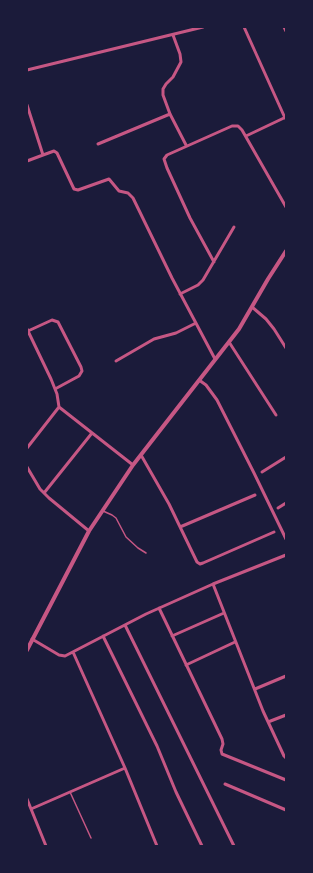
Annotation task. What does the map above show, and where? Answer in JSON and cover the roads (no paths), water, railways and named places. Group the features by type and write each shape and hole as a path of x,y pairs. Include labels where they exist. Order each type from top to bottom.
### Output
{"street":[{"path":"27,70 203,27"},
{"path":"244,27 286,117 246,136"},
{"path":"284,27 286,31"},
{"path":"174,35 181,62 173,77 163,89 164,100 186,145"},
{"path":"27,105 43,155"},
{"path":"98,144 170,114"},
{"path":"214,262 190,218 165,162 165,157 169,153 236,125 246,136 286,207"},
{"path":"27,162 54,151 57,153 74,189 76,190 109,179 119,191 130,195 215,359"},
{"path":"180,294 198,285 203,280 234,227"},
{"path":"27,650 89,531 133,465 239,329 286,251"},
{"path":"252,307 266,319 286,348"},
{"path":"55,389 79,376 81,374 81,367 58,322 52,320 27,330 55,389 59,407 133,465"},
{"path":"116,361 154,339 176,332 196,323"},
{"path":"229,342 276,415"},
{"path":"199,380 206,385 217,400 286,539"},
{"path":"27,448 59,407"},
{"path":"44,493 92,433"},
{"path":"141,455 169,504 195,560 200,564 274,532"},
{"path":"262,472 286,457"},
{"path":"27,467 44,493 89,531"},
{"path":"180,527 255,495"},
{"path":"278,508 286,503"},
{"path":"32,639 62,656 73,652 159,608 213,584 286,555"},
{"path":"213,584 268,722 286,758"},
{"path":"159,608 222,739 222,754 286,780"},
{"path":"172,636 224,613"},
{"path":"125,625 234,846"},
{"path":"103,636 154,740 176,792 202,846"},
{"path":"186,665 235,642"},
{"path":"73,652 158,846"},
{"path":"255,689 286,676"},
{"path":"268,722 286,715"},
{"path":"31,809 125,768"},
{"path":"225,784 286,810"},
{"path":"27,799 46,846"}],"lane":[{"path":"103,511 116,518 126,537 146,553"},
{"path":"70,792 91,838"}]}
